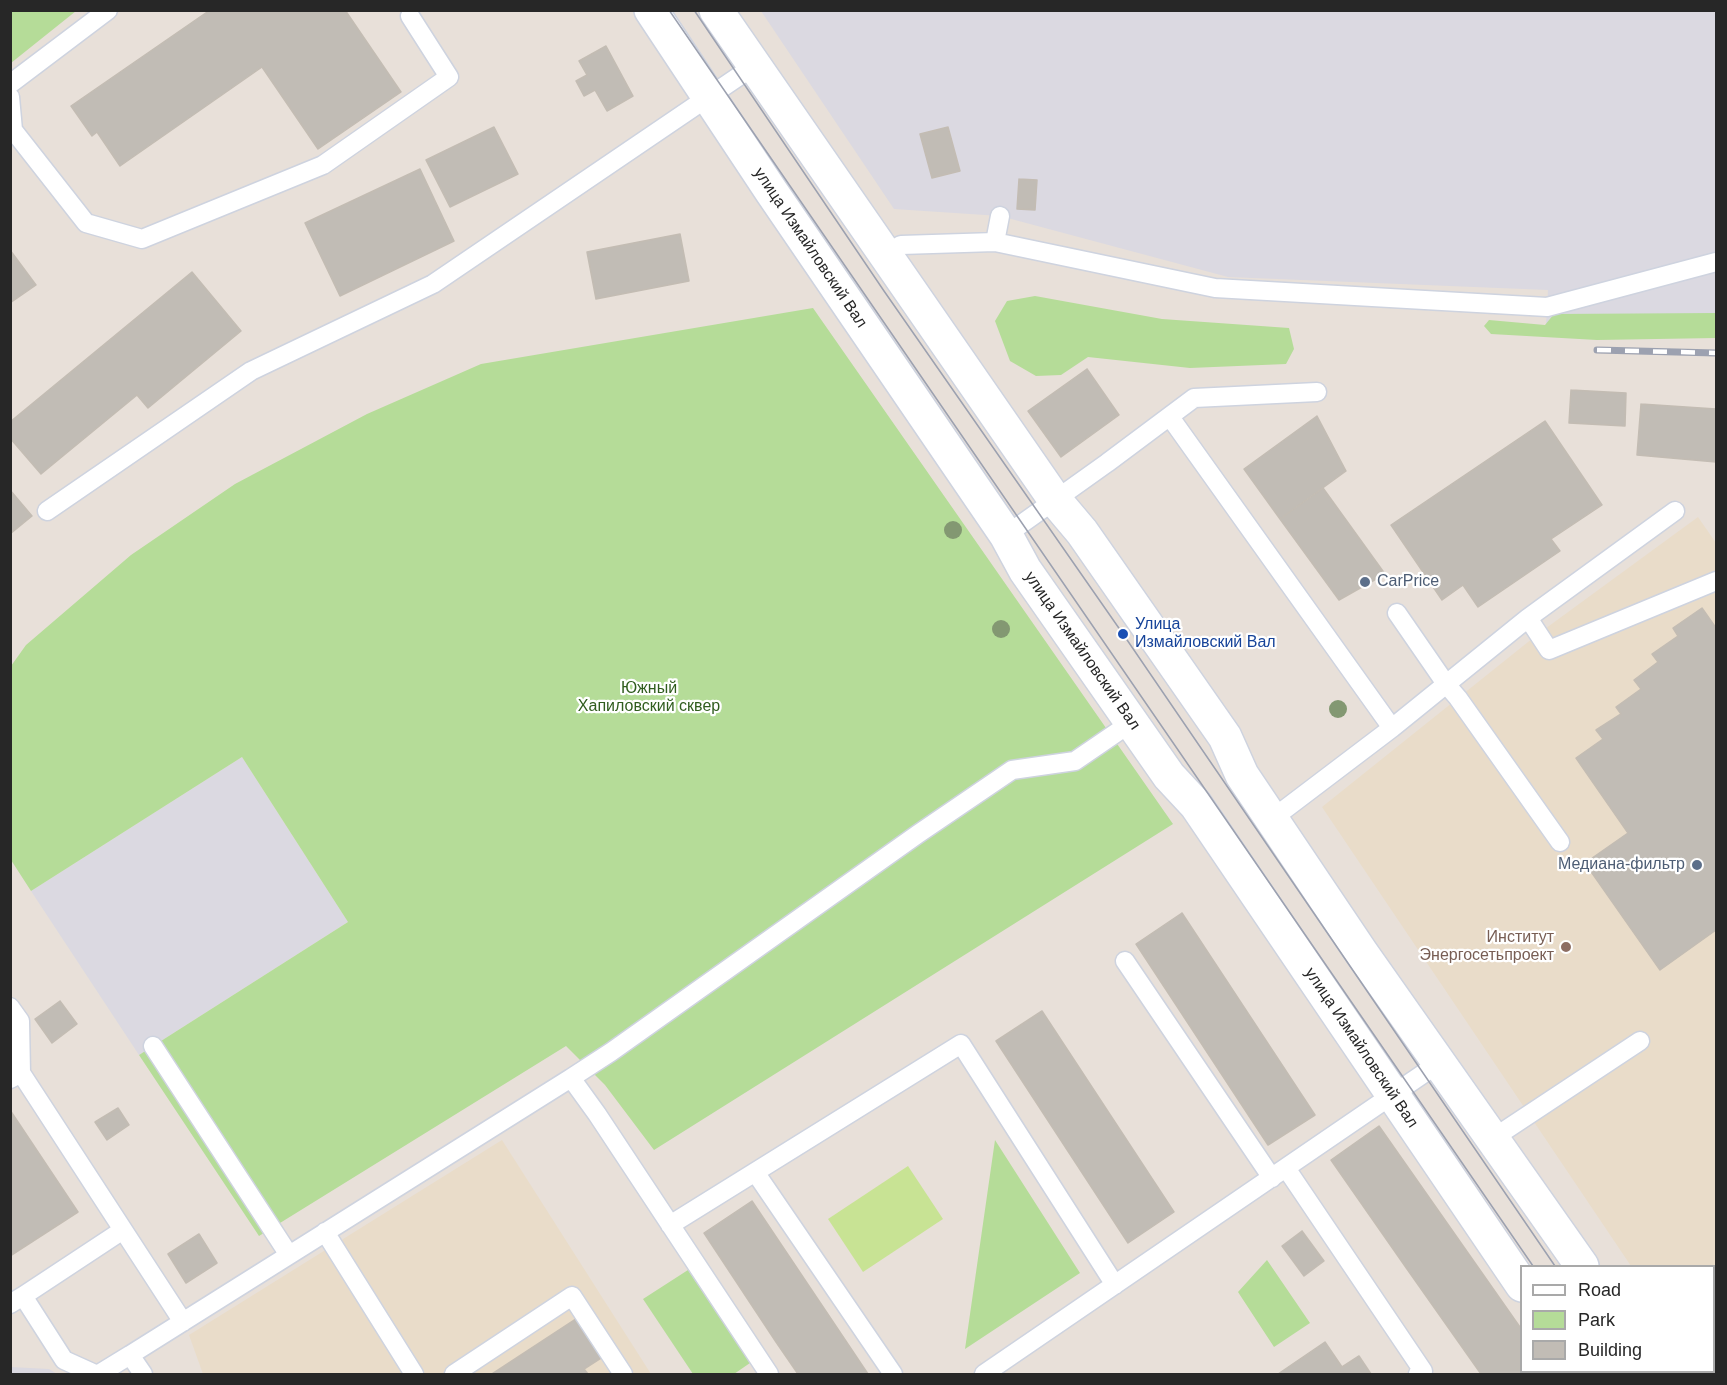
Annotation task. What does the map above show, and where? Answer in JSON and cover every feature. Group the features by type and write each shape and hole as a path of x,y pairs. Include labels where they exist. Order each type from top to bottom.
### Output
{"main road":[{"name":"улица Измайловский Вал","path":"651,10 1006,535 1025,570 1169,776 1196,805 1520,1284"},
{"path":"716,10 1055,501 1082,532 1225,737 1242,775 1361,952 1580,1265"}],"lane":[{"path":"10,84 108,10"},
{"path":"10,97 12,131 86,223 141,239 323,165 450,77 412,12"},
{"path":"47,511 251,371 433,284 754,66"},
{"path":"995,242 1000,216"},
{"path":"885,255 901,245 995,242 1215,288 1547,307 1716,262"},
{"path":"1006,535 1194,398 1317,392"},
{"path":"1170,417 1392,728"},
{"path":"1272,819 1392,728 1528,618 1674,512"},
{"path":"1528,618 1549,650 1716,582"},
{"path":"1397,613 1560,842"},
{"path":"123,1230 17,1300 64,1360 97,1374 611,1052 1012,770 1075,761 1132,722"},
{"path":"1125,960 1423,1371 1418,1374"},
{"path":"10,1007 20,1021 16,1076 123,1230 183,1322"},
{"path":"1492,1139 1640,1041"},
{"path":"670,1225 961,1044 1115,1285"},
{"path":"153,1046 289,1255"},
{"path":"984,1374 1439,1063"},
{"path":"571,1078 769,1374"},
{"path":"755,1172 893,1374"},
{"path":"325,1232 414,1374"},
{"path":"454,1374 572,1296 623,1374"},
{"path":"130,1355 143,1374"}],"shaded area":[{"path":"761,11 1716,11 1716,328 1546,325 1548,290 1228,277 1000,216 894,209"},
{"name":"Институт Энергосетьпроект","path":"1698,517 1716,543 1715,1328 1715,1265 1630,1265 1322,807 1538,634"},
{"path":"242,757 348,922 139,1055 31,891"},
{"path":"502,1140 651,1374 203,1374 189,1335"},
{"path":"10,1367 49,1369 57,1374 11,1374"}],"green space":[{"path":"11,10 76,10 76,11 11,63"},
{"path":"1035,296 1162,319 1289,328 1294,349 1286,364 1190,368 1088,357 1061,375 1036,376 1010,361 995,321 1007,301"},
{"name":"Южный Хапиловский сквер","path":"813,308 1173,824 654,1150 605,1085 566,1046 259,1236 139,1055 348,922 242,757 31,891 11,860 11,666 26,645 131,555 235,484 367,414 481,364"},
{"path":"1716,313 1716,338 1597,340 1491,334 1484,326 1489,320 1545,325 1554,314"},
{"path":"995,1140 1080,1273 965,1349"},
{"path":"908,1166 943,1219 863,1272 828,1219"},
{"path":"1267,1260 1310,1323 1274,1347 1238,1292"},
{"path":"688,1270 750,1363 734,1374 693,1374 643,1299"}],"building":[{"path":"210,10 345,10 401,92 318,149 262,67 120,166 97,132 92,136 71,106"},
{"path":"606,46 633,96 607,111 595,90 584,96 576,81 587,75 579,61"},
{"path":"494,127 518,174 450,207 426,160"},
{"path":"948,127 960,171 932,178 920,134"},
{"path":"420,169 454,241 340,296 305,223"},
{"path":"1019,179 1037,180 1035,210 1017,209"},
{"path":"680,234 689,281 596,299 587,252"},
{"path":"10,250 36,285 10,303"},
{"path":"192,272 241,331 148,408 137,395 41,474 10,438 10,422"},
{"path":"1087,369 1119,415 1061,457 1028,411"},
{"path":"1571,390 1626,393 1625,426 1569,423"},
{"path":"1641,404 1716,409 1716,462 1637,455"},
{"path":"1317,416 1346,471 1280,519 1244,469"},
{"path":"1545,421 1602,505 1551,539 1560,551 1478,607 1463,585 1442,600 1391,525"},
{"path":"1323,488 1385,574 1339,600 1280,519"},
{"path":"10,490 32,516 10,534"},
{"path":"1702,608 1716,628 1716,930 1660,970 1585,863 1628,833 1576,758 1603,739 1596,730 1621,714 1616,707 1641,689 1634,680 1658,662 1652,654 1678,636 1673,628"},
{"path":"1182,913 1315,1115 1268,1145 1136,944"},
{"path":"60,1001 77,1024 52,1043 35,1019"},
{"path":"1042,1011 1174,1212 1128,1243 996,1041"},
{"path":"118,1108 129,1125 107,1140 95,1122"},
{"path":"10,1110 78,1212 10,1256"},
{"path":"1379,1126 1520,1327 1520,1373 1553,1374 1481,1374 1331,1160"},
{"path":"752,1201 868,1374 798,1374 776,1342 704,1233"},
{"path":"1302,1231 1324,1261 1304,1276 1282,1246"},
{"path":"199,1234 217,1263 186,1283 168,1254"},
{"path":"576,1319 601,1358 584,1369 588,1374 492,1374"},
{"path":"1325,1342 1342,1367 1359,1356 1371,1374 1278,1374"}],"tram line":[{"path":"669,10 1532,1265"},
{"path":"694,10 884,291 1123,634 1554,1265"}],"railway":[{"path":"1597,350 1716,353"}],"place":[{"name":"CarPrice","path":"1365,582"},
{"name":"Улица Измайловский Вал","path":"1123,634"},
{"name":"Медиана-фильтр","path":"1697,865"},
{"name":"Институт Энергосетьпроект","path":"1566,947"}]}
